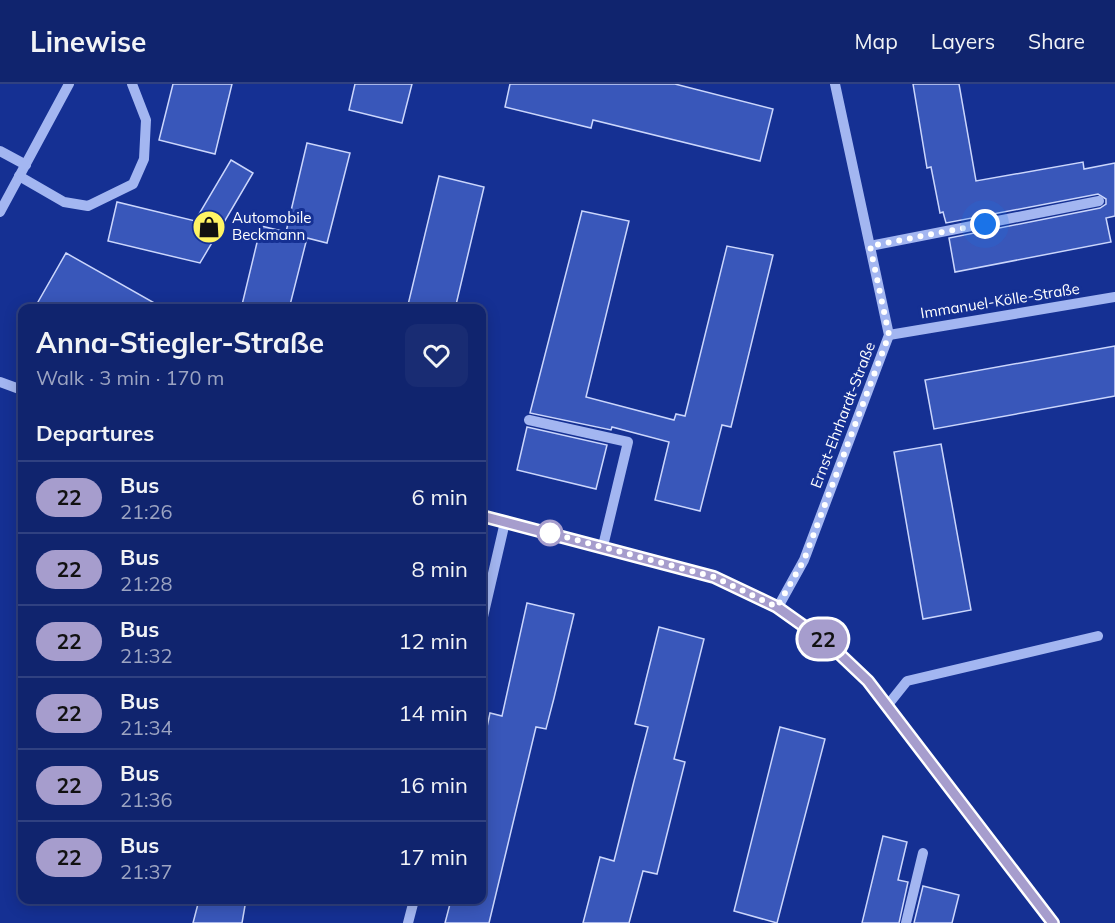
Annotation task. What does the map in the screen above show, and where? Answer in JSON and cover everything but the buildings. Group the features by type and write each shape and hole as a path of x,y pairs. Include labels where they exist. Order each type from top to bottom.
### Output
{"street":[{"path":"0,212 69,84"},
{"path":"19,176 64,202 88,206 133,184 144,159 146,120 132,84"},
{"name":"Ernst-Ehrhardt-Straße","path":"777,607 804,560 889,335 836,84"},
{"path":"0,151 26,165"},
{"path":"870,246 1099,201"},
{"name":"Immanuel-Kölle-Straße","path":"889,335 1115,297"},
{"path":"0,382 18,389"},
{"path":"529,420 628,442 603,546"},
{"path":"486,517 714,577 777,607 829,644 868,681 1053,923"},
{"path":"486,604 505,522"},
{"path":"887,706 907,681 1098,636"},
{"path":"906,923 923,853"},
{"path":"408,923 413,904"}],"bus line":[{"name":"22","path":"486,517 714,577 777,607 829,644 868,681 1053,923"}],"place":[{"name":"Automobile Beckmann","path":"209,227"}],"route":[{"path":"550,533 543,531 714,577 777,607 804,560 889,335 870,246 985,224"}]}
